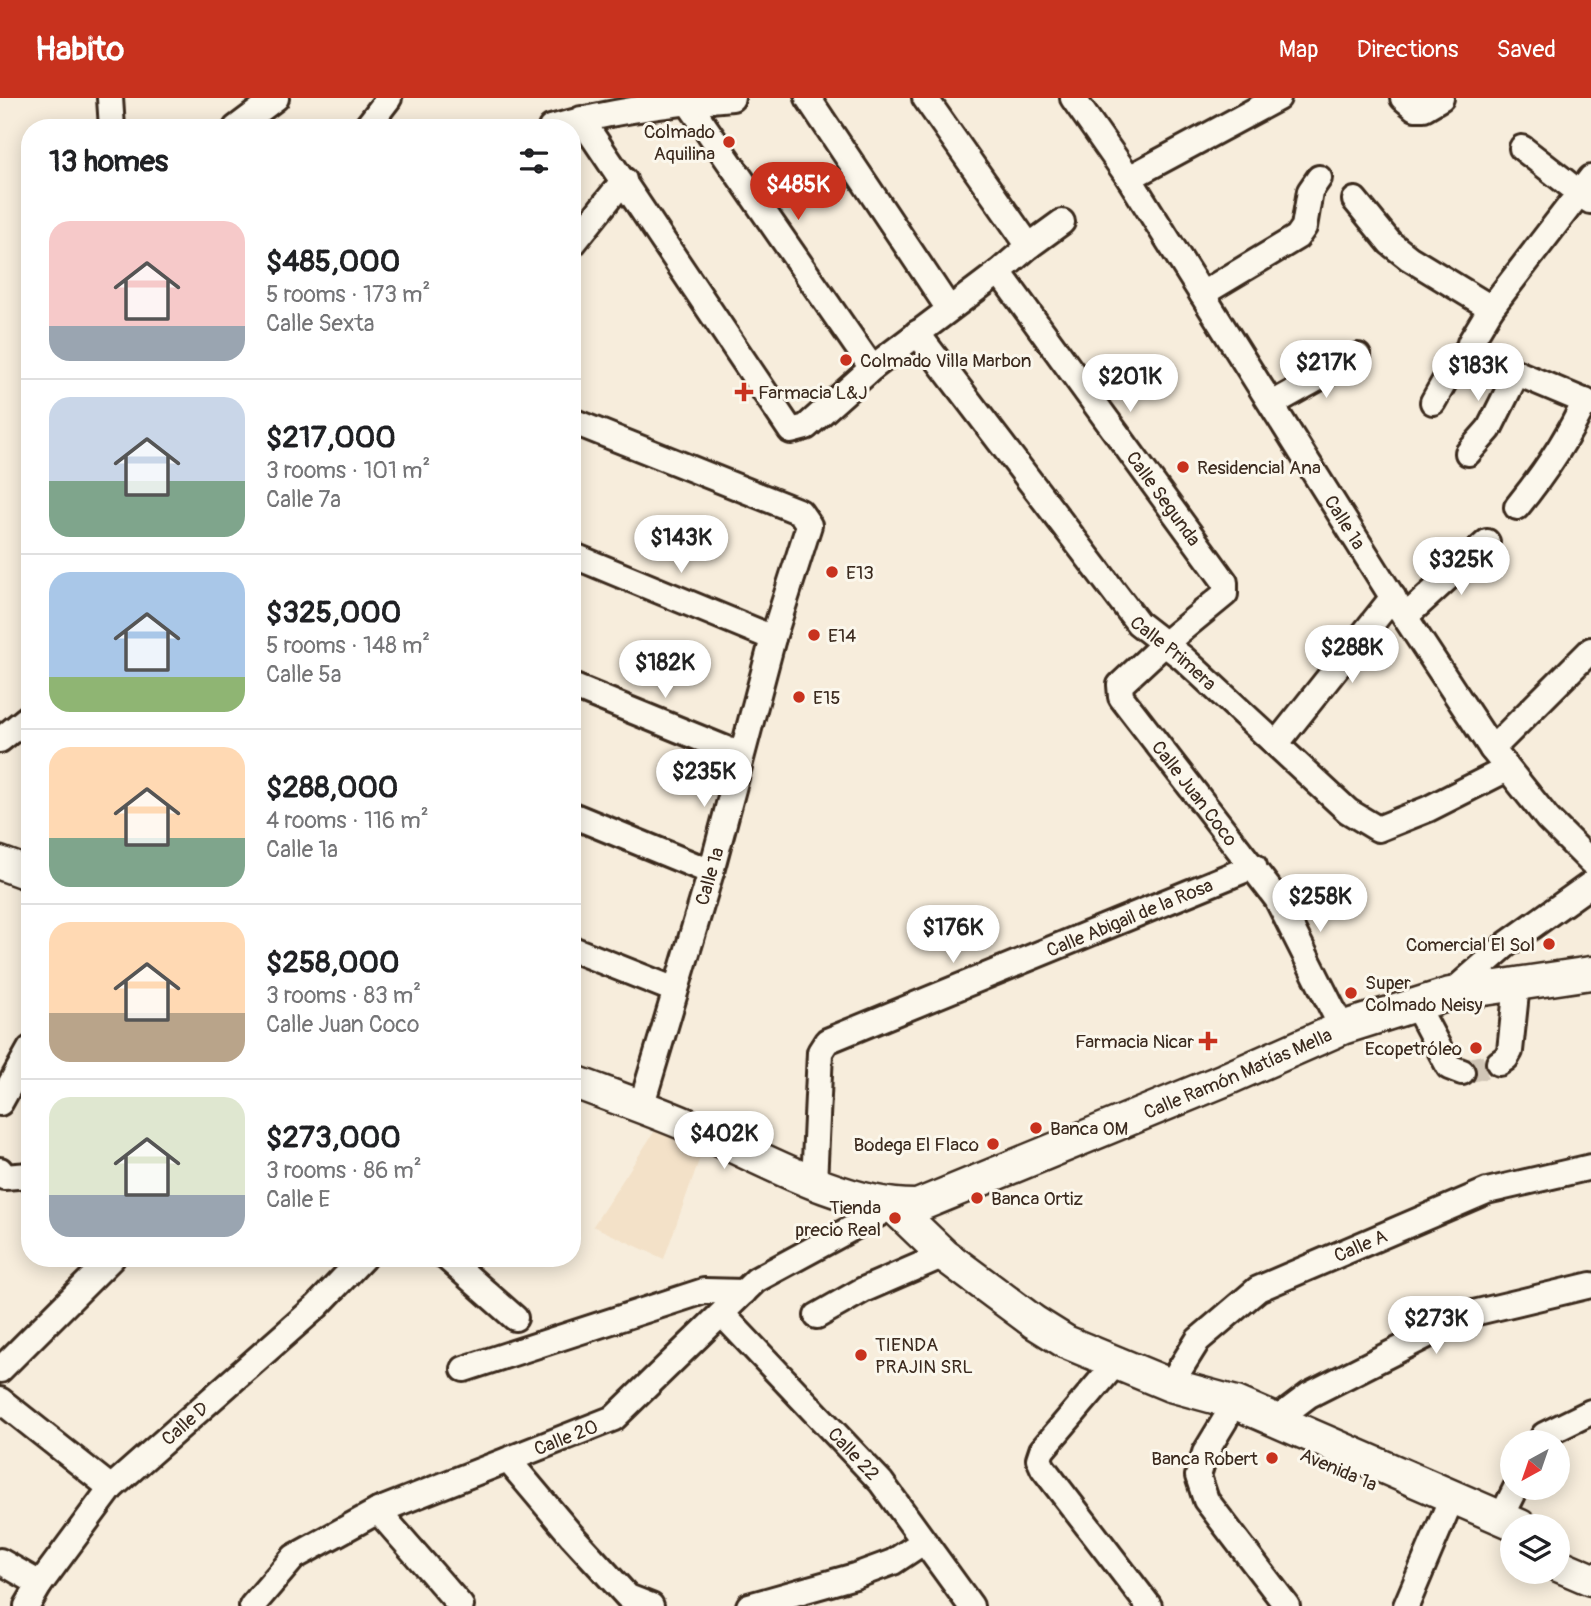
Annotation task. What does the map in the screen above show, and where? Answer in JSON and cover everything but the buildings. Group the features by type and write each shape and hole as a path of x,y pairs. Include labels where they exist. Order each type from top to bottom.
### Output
{"main road":[{"path":"0,863 21,871"},
{"name":"Calle Ramón Matías Mella","path":"893,1206 917,1206 1224,1080 1342,1028 1415,1003 1450,994 1591,973"},
{"path":"581,1084 641,1107 814,1183 893,1206"},
{"name":"Avenida 1a","path":"893,1206 944,1255 1034,1322 1066,1342 1170,1385 1236,1403 1276,1420 1449,1505"},
{"name":"Avenida 1a","path":"1170,1385 1225,1420 1500,1526"},
{"path":"1570,1548 1591,1557"},
{"path":"1570,1570 1591,1580"}],"street":[{"path":"110,98 111,119"},
{"path":"248,119 276,98"},
{"path":"373,119 389,98"},
{"path":"732,98 687,101 582,119 791,431 806,427 872,368 1062,222"},
{"path":"808,98 949,309"},
{"path":"925,98 1029,246"},
{"name":"Calle 1a","path":"1073,98 1129,178 1399,607 1492,749 1548,819 1591,862"},
{"path":"1129,178 1278,98"},
{"path":"1403,98 1415,108 1424,108 1441,98"},
{"path":"687,101 872,368"},
{"path":"1433,402 1455,363 1471,351 1491,308 1587,190 1522,148"},
{"path":"1202,294 1297,237 1304,227 1311,191 1319,178"},
{"path":"581,234 624,180"},
{"path":"1355,200 1399,251 1491,308"},
{"name":"Calle Segunda","path":"999,272 1225,582 1225,594 1164,645"},
{"name":"Calle Primera","path":"917,333 1138,623 1183,658 1348,811 1378,829 1428,809 1507,769"},
{"path":"1471,351 1588,403 1543,476 1517,508"},
{"path":"1272,404 1358,356"},
{"path":"1468,453 1489,429 1517,373"},
{"name":"Calle 1a","path":"581,425 800,512 809,524 773,638 711,872 641,1107"},
{"path":"1277,743 1399,607 1487,542"},
{"path":"581,559 773,638"},
{"name":"Calle Juan Coco","path":"1164,645 1120,685 1121,697 1277,899 1342,1028"},
{"path":"1492,749 1591,650"},
{"path":"581,690 741,755"},
{"path":"0,740 21,723"},
{"path":"581,819 711,872"},
{"name":"Calle Abigail de la Rosa","path":"814,1183 820,1052 827,1041 1254,866"},
{"path":"1450,994 1507,944 1591,884"},
{"path":"581,953 675,990"},
{"path":"1499,1063 1510,1051 1517,984"},
{"path":"1415,1003 1449,1067 1462,1072"},
{"path":"0,1103 21,1065"},
{"name":"Calle A","path":"1170,1385 1198,1340 1258,1289 1487,1191 1591,1167"},
{"path":"0,1170 4,1177 21,1176"},
{"name":"Calle 20","path":"264,1601 294,1557 378,1511 614,1418 756,1280 893,1206"},
{"path":"817,1316 863,1290 944,1255"},
{"path":"0,1370 103,1267"},
{"name":"Calle D","path":"27,1606 40,1584 111,1488 317,1306 354,1267"},
{"path":"457,1267 515,1318"},
{"path":"1276,1420 1309,1395 1469,1314 1591,1285"},
{"path":"464,1369 704,1291 744,1292"},
{"name":"Calle 22","path":"722,1314 881,1482 971,1606"},
{"path":"1115,1364 1042,1450 1039,1459 1043,1468 1149,1606"},
{"path":"0,1400 111,1488"},
{"path":"1554,1430 1591,1412"},
{"path":"1225,1420 1205,1453 1198,1476 1206,1500 1287,1606"},
{"path":"509,1460 572,1536 628,1597 651,1606"},
{"path":"1405,1606 1449,1505"},
{"path":"378,1511 461,1606"},
{"path":"749,1606 855,1576 893,1562 923,1542"},
{"path":"0,1561 40,1584"}],"shaded area":[{"path":"656,1129 703,1149 664,1259 593,1226"}],"tunnel":[{"path":"1462,1072 1499,1063"}],"place":[{"name":"Colmado Aquilina","path":"729,142"},
{"name":"Colmado Villa Marbon","path":"846,360"},
{"name":"Farmacia L&J","path":"744,392"},
{"name":"Residencial Ana","path":"1183,467"},
{"name":"E13","path":"832,572"},
{"name":"E14","path":"814,635"},
{"name":"E15","path":"799,697"},
{"name":"Comercial El Sol","path":"1549,944"},
{"name":"Super Colmado Neisy","path":"1351,993"},
{"name":"Farmacia Nicar","path":"1208,1041"},
{"name":"Ecopetróleo","path":"1476,1048"},
{"name":"Banca OM","path":"1036,1128"},
{"name":"Bodega El Flaco","path":"993,1144"},
{"name":"Banca Ortiz","path":"977,1198"},
{"name":"Tienda precio Real","path":"895,1218"},
{"name":"TIENDA PRAJIN SRL","path":"861,1355"},
{"name":"Banca Robert","path":"1272,1458"}]}
